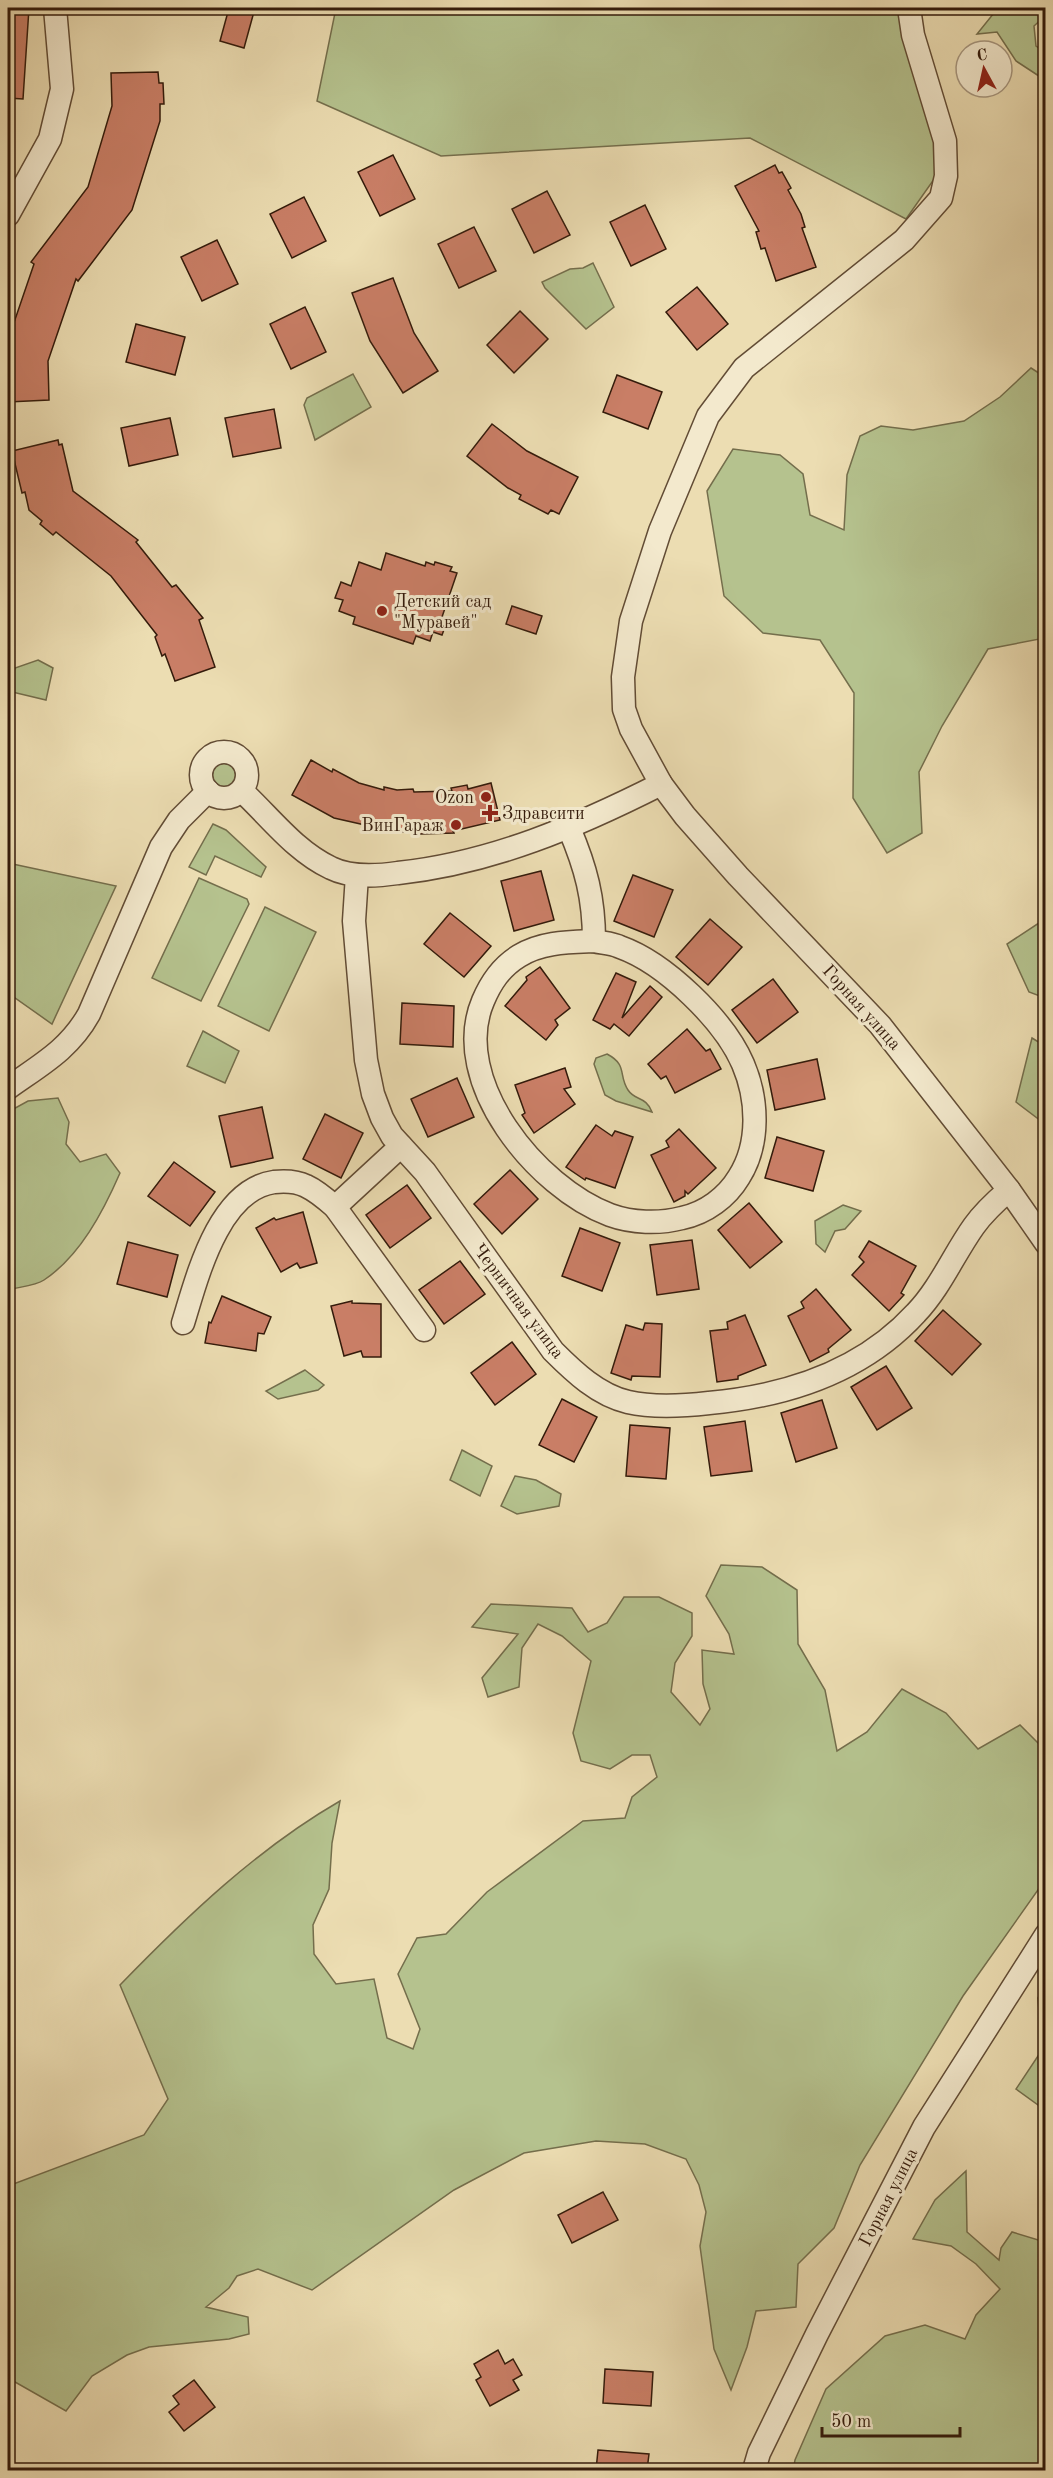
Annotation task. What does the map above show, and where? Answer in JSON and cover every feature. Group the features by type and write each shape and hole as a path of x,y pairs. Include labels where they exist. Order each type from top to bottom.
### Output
{"street":[{"path":"8,215 50,139 62,89 55,8"},
{"name":"Горная улица","path":"909,8 913,35 945,141 946,176 941,198 904,240 744,368 708,416 660,531 631,621 622,677 624,710 631,729 661,784 731,868 880,1025 1009,1190 1046,1243"},
{"path":"222,752 234,754 245,765 247,778 242,791 236,796 221,798 208,791 201,779 201,771 209,758 222,752"},
{"path":"242,791 289,839 311,857 333,869 357,875 379,875 434,868 490,855 569,828 661,784"},
{"path":"8,1088 63,1049 78,1033 89,1014 161,847 179,820 208,791"},
{"path":"569,828 589,882 593,903 594,941"},
{"name":"Черничная улица","path":"357,875 354,921 366,1060 373,1094 382,1118 392,1136 425,1172 554,1351 566,1365 596,1387 616,1397 627,1402 684,1406 761,1397 822,1378 858,1360 891,1337 917,1312 953,1262 974,1227 1009,1190"},
{"path":"594,941 620,946 665,972 717,1024 743,1063 754,1108 752,1149 745,1168 733,1187 717,1202 700,1213 682,1219 634,1221 610,1215 586,1203 536,1164 501,1119 488,1094 478,1066 475,1038 478,1012 500,970 520,955 546,945 594,941"},
{"path":"335,1207 401,1146"},
{"path":"183,1323 204,1258 213,1238 235,1206 250,1192 267,1183 285,1181 310,1188 335,1207 424,1330"},
{"name":"Горная улица","path":"754,2470 759,2453 817,2334 924,2127 1046,1935"}],"green space":[{"path":"336,8 900,8 940,141 937,175 906,219 750,138 441,156 317,101"},
{"path":"998,8 1045,8 1045,16 1034,26 1036,46 1045,52 1045,80 1016,61 1014,39 1002,39 997,32 977,34"},
{"path":"593,263 614,307 586,329 545,288 542,282 570,269 583,268"},
{"path":"1031,368 1045,377 1045,638 988,649 942,726 919,772 922,833 887,853 853,798 854,693 820,640 763,633 724,596 707,491 733,449 780,455 803,474 810,515 844,530 847,475 860,436 881,426 913,430 964,421 1000,397"},
{"path":"353,374 371,407 315,440 304,405 307,398"},
{"path":"38,660 53,668 46,700 8,691 15,668"},
{"path":"224,761 234,765 238,775 234,785 224,789 214,785 210,775 214,765"},
{"path":"213,824 226,830 266,867 261,877 215,856 206,875 189,867"},
{"path":"8,863 116,886 52,1024 15,998 8,996"},
{"path":"199,878 247,899 249,904 201,1001 152,978"},
{"path":"265,907 316,932 269,1031 218,1006"},
{"path":"1045,919 1045,998 1029,992 1007,944"},
{"path":"203,1031 239,1051 225,1083 187,1066"},
{"path":"1032,1038 1045,1046 1045,1124 1016,1102"},
{"path":"607,1054 618,1062 628,1090 647,1103 652,1112 616,1101 605,1095 594,1064 596,1058"},
{"path":"58,1098 69,1122 66,1144 80,1162 106,1154 120,1173 98,1218 69,1259 44,1280 8,1290 8,1112 28,1101"},
{"path":"843,1205 861,1211 845,1229 835,1231 825,1252 816,1244 815,1221"},
{"path":"305,1370 324,1385 318,1390 278,1399 266,1391"},
{"path":"462,1450 492,1466 480,1496 450,1480"},
{"path":"515,1476 536,1480 561,1494 559,1506 517,1514 501,1506"},
{"path":"721,1565 762,1567 797,1590 798,1644 825,1690 837,1751 867,1732 902,1689 946,1713 978,1749 1020,1725 1046,1751 1045,1880 963,1996 860,2165 834,2228 798,2264 796,2307 756,2311 747,2347 731,2390 714,2349 700,2246 706,2212 699,2185 686,2159 645,2144 596,2141 524,2153 454,2190 312,2290 258,2269 237,2276 229,2288 206,2307 248,2317 249,2334 229,2339 149,2347 127,2355 92,2376 66,2411 8,2378 8,2186 144,2135 168,2099 120,1985 224,1885 280,1840 340,1801 332,1843 329,1889 313,1925 314,1954 336,1984 374,1979 387,2038 413,2049 420,2029 398,1974 417,1938 446,1934 487,1892 583,1821 625,1818 632,1797 657,1777 650,1755 632,1755 610,1769 581,1761 573,1733 591,1661 562,1636 538,1624 522,1648 519,1687 488,1697 482,1678 518,1634 472,1627 491,1604 572,1608 588,1632 607,1623 624,1597 659,1597 692,1613 692,1636 675,1663 671,1692 700,1725 710,1709 703,1684 702,1650 734,1654 729,1634 706,1596"},
{"path":"1045,1984 1046,2110 1016,2089 1042,2050 1038,1998"},
{"path":"966,2171 967,2232 999,2260 1001,2248 1012,2232 1045,2242 1045,2470 793,2470 795,2460 826,2389 885,2336 925,2325 965,2339 976,2315 1000,2289 976,2264 951,2246 913,2239 935,2200"}],"building":[{"path":"8,8 29,8 23,99 8,98"},
{"path":"229,8 255,8 244,48 220,41"},
{"path":"158,72 159,83 163,83 164,104 160,104 160,121 132,210 78,281 76,279 48,361 49,400 8,402 8,340 34,264 31,262 88,187 112,106 111,73"},
{"path":"393,155 415,199 380,216 358,172"},
{"path":"775,165 791,188 788,190 801,214 805,227 802,228 816,267 776,281 765,248 761,249 756,232 759,231 735,186"},
{"path":"547,191 570,235 534,253 512,209"},
{"path":"304,197 326,241 292,258 270,214"},
{"path":"645,205 666,249 631,266 610,222"},
{"path":"474,227 496,271 459,288 438,244"},
{"path":"217,240 238,284 202,301 181,257"},
{"path":"393,278 414,333 438,371 403,393 370,341 352,293"},
{"path":"697,287 728,324 697,350 666,312"},
{"path":"305,307 326,352 291,369 270,324"},
{"path":"520,311 548,339 514,373 487,345"},
{"path":"136,324 185,337 175,375 126,362"},
{"path":"617,375 662,392 648,429 603,412"},
{"path":"274,409 281,448 233,457 225,418"},
{"path":"170,418 178,455 129,466 121,428"},
{"path":"492,424 527,451 578,477 559,514 551,510 548,514 519,499 521,495 508,488 467,456"},
{"path":"58,440 59,445 62,444 73,491 138,540 136,542 172,587 176,585 203,618 199,620 215,667 175,681 165,654 162,656 155,637 157,635 111,576 56,532 53,535 29,510 25,492 22,493 12,451"},
{"path":"386,553 425,566 426,562 434,565 435,562 452,567 450,571 457,573 442,617 448,619 442,635 433,632 430,641 416,636 413,644 353,624 355,617 339,611 343,600 335,598 341,582 351,586 359,562 381,570"},
{"path":"512,606 542,616 536,634 506,624"},
{"path":"311,760 332,772 333,769 359,783 384,790 384,787 397,790 413,789 414,792 452,791 451,788 467,785 468,789 491,783 500,820 453,831 454,833 420,834 420,832 396,832 334,818 292,795"},
{"path":"541,871 554,920 514,931 501,881"},
{"path":"633,875 673,890 654,937 614,921"},
{"path":"450,913 491,946 464,977 424,944"},
{"path":"710,919 742,947 708,985 676,957"},
{"path":"540,967 570,1008 555,1020 558,1025 546,1040 505,1006 527,980 526,977"},
{"path":"616,973 636,982 622,1018 650,986 662,997 629,1036 614,1024 610,1029 593,1020"},
{"path":"773,979 798,1012 757,1043 732,1010"},
{"path":"402,1003 454,1006 453,1047 400,1044"},
{"path":"687,1029 706,1051 710,1049 721,1069 675,1093 666,1076 661,1079 648,1064"},
{"path":"817,1059 825,1099 775,1110 767,1070"},
{"path":"565,1068 571,1087 564,1089 575,1104 534,1133 522,1115 525,1113 515,1085"},
{"path":"457,1078 474,1117 428,1137 411,1099"},
{"path":"262,1107 273,1158 231,1167 219,1116"},
{"path":"325,1114 363,1133 341,1178 303,1159"},
{"path":"596,1125 612,1136 615,1131 633,1137 615,1188 586,1178 585,1180 566,1167"},
{"path":"679,1129 716,1168 688,1194 685,1191 685,1196 674,1202 651,1155 669,1147 666,1141"},
{"path":"777,1137 824,1151 813,1191 765,1178"},
{"path":"174,1162 215,1192 190,1226 148,1196"},
{"path":"510,1170 538,1199 502,1234 474,1204"},
{"path":"407,1185 431,1218 390,1248 366,1215"},
{"path":"749,1203 782,1242 750,1268 718,1230"},
{"path":"303,1212 317,1263 300,1268 297,1263 281,1272 256,1228 274,1218 276,1220"},
{"path":"580,1228 620,1243 602,1291 562,1276"},
{"path":"692,1240 699,1289 657,1295 650,1245"},
{"path":"869,1241 916,1266 901,1293 904,1295 889,1311 852,1275 864,1262 859,1257"},
{"path":"128,1242 178,1255 167,1297 117,1284"},
{"path":"460,1261 485,1294 444,1324 419,1290"},
{"path":"816,1289 851,1330 828,1349 829,1352 810,1362 788,1316 804,1308 801,1302"},
{"path":"222,1296 271,1317 264,1334 258,1333 256,1351 205,1343 209,1322 211,1323"},
{"path":"352,1301 352,1303 381,1304 381,1357 363,1357 361,1351 344,1356 331,1306"},
{"path":"943,1310 981,1344 952,1375 915,1341"},
{"path":"745,1315 766,1365 738,1376 738,1379 717,1382 710,1331 728,1329 727,1322"},
{"path":"645,1323 662,1324 660,1377 632,1376 631,1380 611,1373 626,1325 643,1330"},
{"path":"512,1342 536,1374 495,1405 471,1373"},
{"path":"886,1366 912,1408 877,1430 851,1387"},
{"path":"562,1399 597,1417 574,1462 539,1445"},
{"path":"822,1400 837,1448 796,1462 781,1413"},
{"path":"745,1421 752,1471 711,1476 704,1427"},
{"path":"630,1425 670,1428 666,1479 626,1476"},
{"path":"603,2192 618,2220 572,2243 558,2215"},
{"path":"498,2350 505,2364 513,2359 522,2375 513,2380 519,2390 490,2406 476,2380 481,2377 474,2364"},
{"path":"605,2369 653,2372 651,2406 603,2403"},
{"path":"194,2380 215,2407 184,2431 169,2412 179,2404 173,2396"},
{"path":"598,2450 649,2454 647,2470 596,2470"}],"place":[{"name":"Детский сад \"Муравей\"","path":"382,611"},
{"name":"Ozon","path":"486,797"},
{"name":"Здравсити","path":"490,813"},
{"name":"ВинГараж","path":"456,825"}]}
